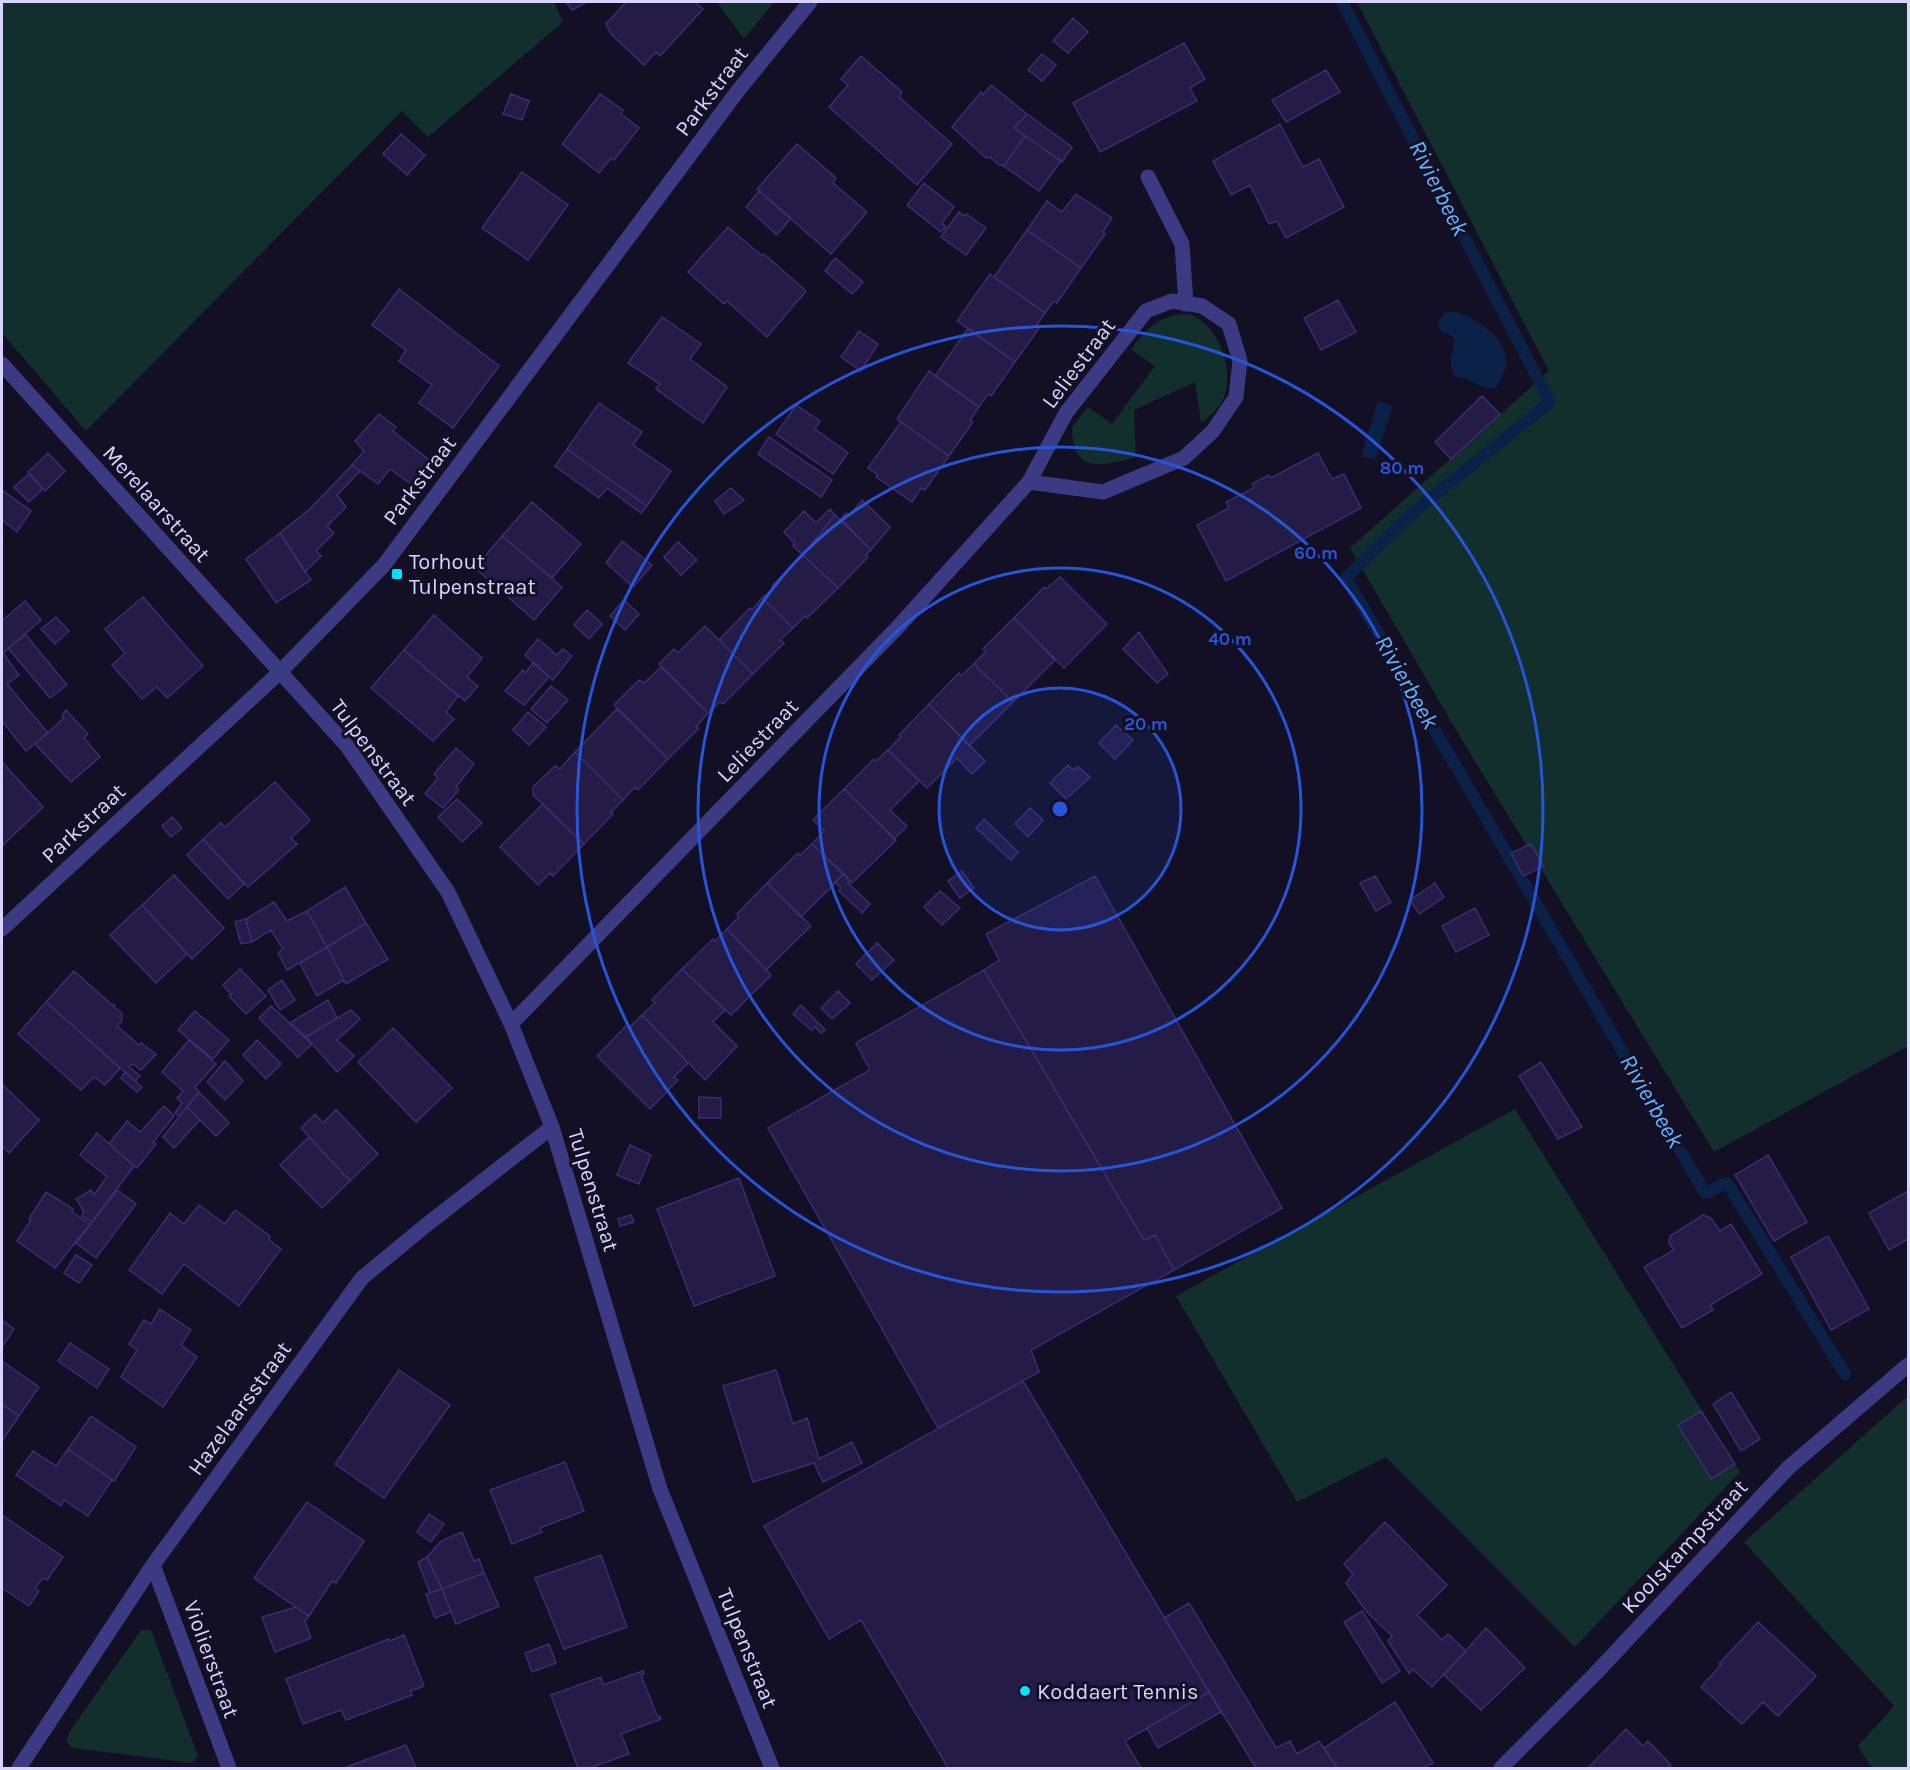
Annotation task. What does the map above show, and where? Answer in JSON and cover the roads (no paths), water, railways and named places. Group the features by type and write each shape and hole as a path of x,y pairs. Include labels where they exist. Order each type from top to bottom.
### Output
{"street":[{"name":"Parkstraat","path":"2,929 280,672 384,564 737,92 810,2"},
{"path":"1148,177 1182,244 1186,304"},
{"name":"Leliestraat","path":"511,1024 897,628 1029,482 1066,413 1146,311 1172,301 1202,306 1229,324 1240,361 1236,397 1213,431 1184,458 1103,492 1029,482"},
{"name":"Merelaarstraat","path":"2,364 280,672"},
{"name":"Tulpenstraat","path":"280,672 347,746 448,892 511,1024 552,1127 660,1489 772,1768"},
{"name":"Hazelaarsstraat","path":"19,1768 153,1564 362,1278 552,1127"},
{"name":"Koolskampstraat","path":"1501,1768 1594,1674 1788,1468 1908,1365"},
{"name":"Violierstraat","path":"153,1564 229,1768"}],"water":[{"path":"1453,311 1478,322 1489,330 1504,350 1506,362 1503,375 1495,388 1456,377 1453,373 1451,359 1455,339 1448,333 1442,333 1438,324 1446,312"},
{"path":"1378,401 1393,406 1375,460 1361,456"}],"waterway":[{"name":"Rivierbeek","path":"1342,2 1550,402 1411,514 1346,578 1705,1193 1727,1183 1845,1374"}],"place":[{"name":"Torhout Tulpenstraat","path":"397,574"},
{"name":"Koddaert Tennis","path":"1025,1691"}]}
